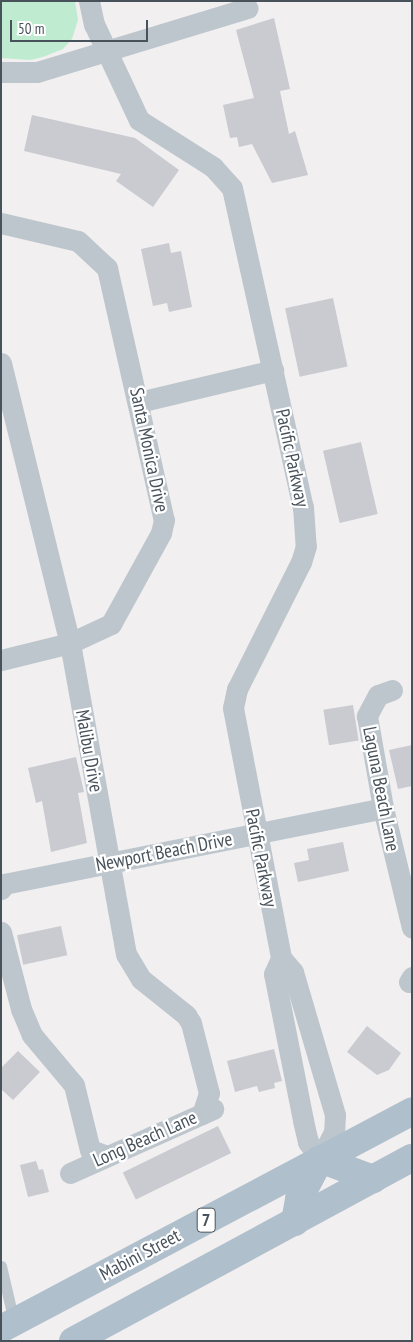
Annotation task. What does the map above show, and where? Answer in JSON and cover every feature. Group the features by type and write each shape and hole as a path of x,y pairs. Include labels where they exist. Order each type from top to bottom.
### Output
{"main road":[{"name":"Mabini Street","path":"8,1325 412,1111"},
{"name":"7","path":"73,1341 412,1158"},
{"path":"295,1222 299,1199 320,1159 373,1179"}],"street":[{"name":"Pacific Parkway","path":"89,1 94,24 139,120 213,167 232,188 303,507 306,546 234,699 235,721 281,958 293,972 335,1115 334,1132 320,1159 308,1142 274,974 281,958"},
{"path":"1,72 37,72 105,49 248,8"},
{"name":"Santa Monica Drive","path":"1,223 78,242 107,268 164,520 161,533 118,616 111,624 70,643 1,660"},
{"name":"Malibu Drive","path":"1,363 70,643 108,863 126,954 140,979 186,1015 191,1024 210,1093 211,1110"},
{"path":"138,402 274,370"},
{"name":"Laguna Beach Lane","path":"392,690 378,695 366,716 383,808 412,928"},
{"name":"Newport Beach Drive","path":"3,886 383,808"},
{"path":"1,932 21,1009 32,1035 74,1085 90,1150 107,1156"},
{"path":"295,1080 322,1074"},
{"name":"Long Beach Lane","path":"70,1173 211,1110"}],"lane":[{"path":"1,1266 8,1325"}],"green space":[{"path":"1,1 75,1 78,20 72,39 63,49 43,57 30,60 1,58"}],"building":[{"path":"274,18 290,89 280,91 289,134 295,131 308,175 272,183 252,144 239,147 237,137 230,138 223,105 254,98 236,30"},
{"path":"32,115 135,138 179,170 153,207 116,181 121,174 24,151"},
{"path":"169,243 171,253 181,251 192,307 169,312 167,303 153,306 141,249"},
{"path":"333,298 348,366 300,377 285,308"},
{"path":"361,442 378,514 340,523 323,451"},
{"path":"353,705 359,741 329,745 323,710"},
{"path":"412,745 412,786 398,789 389,750"},
{"path":"76,757 84,792 78,793 87,843 51,852 42,801 36,803 28,768"},
{"path":"343,842 349,871 298,882 294,863 309,860 307,849"},
{"path":"61,926 67,955 23,965 17,935"},
{"path":"367,1026 401,1053 389,1070 377,1075 347,1052"},
{"path":"274,1049 282,1081 274,1083 275,1088 259,1092 257,1086 235,1092 227,1061"},
{"path":"18,1051 40,1072 13,1100 1,1089 1,1068"},
{"path":"218,1126 231,1153 136,1199 123,1172"},
{"path":"36,1161 39,1170 43,1169 49,1192 28,1197 20,1165"}]}
